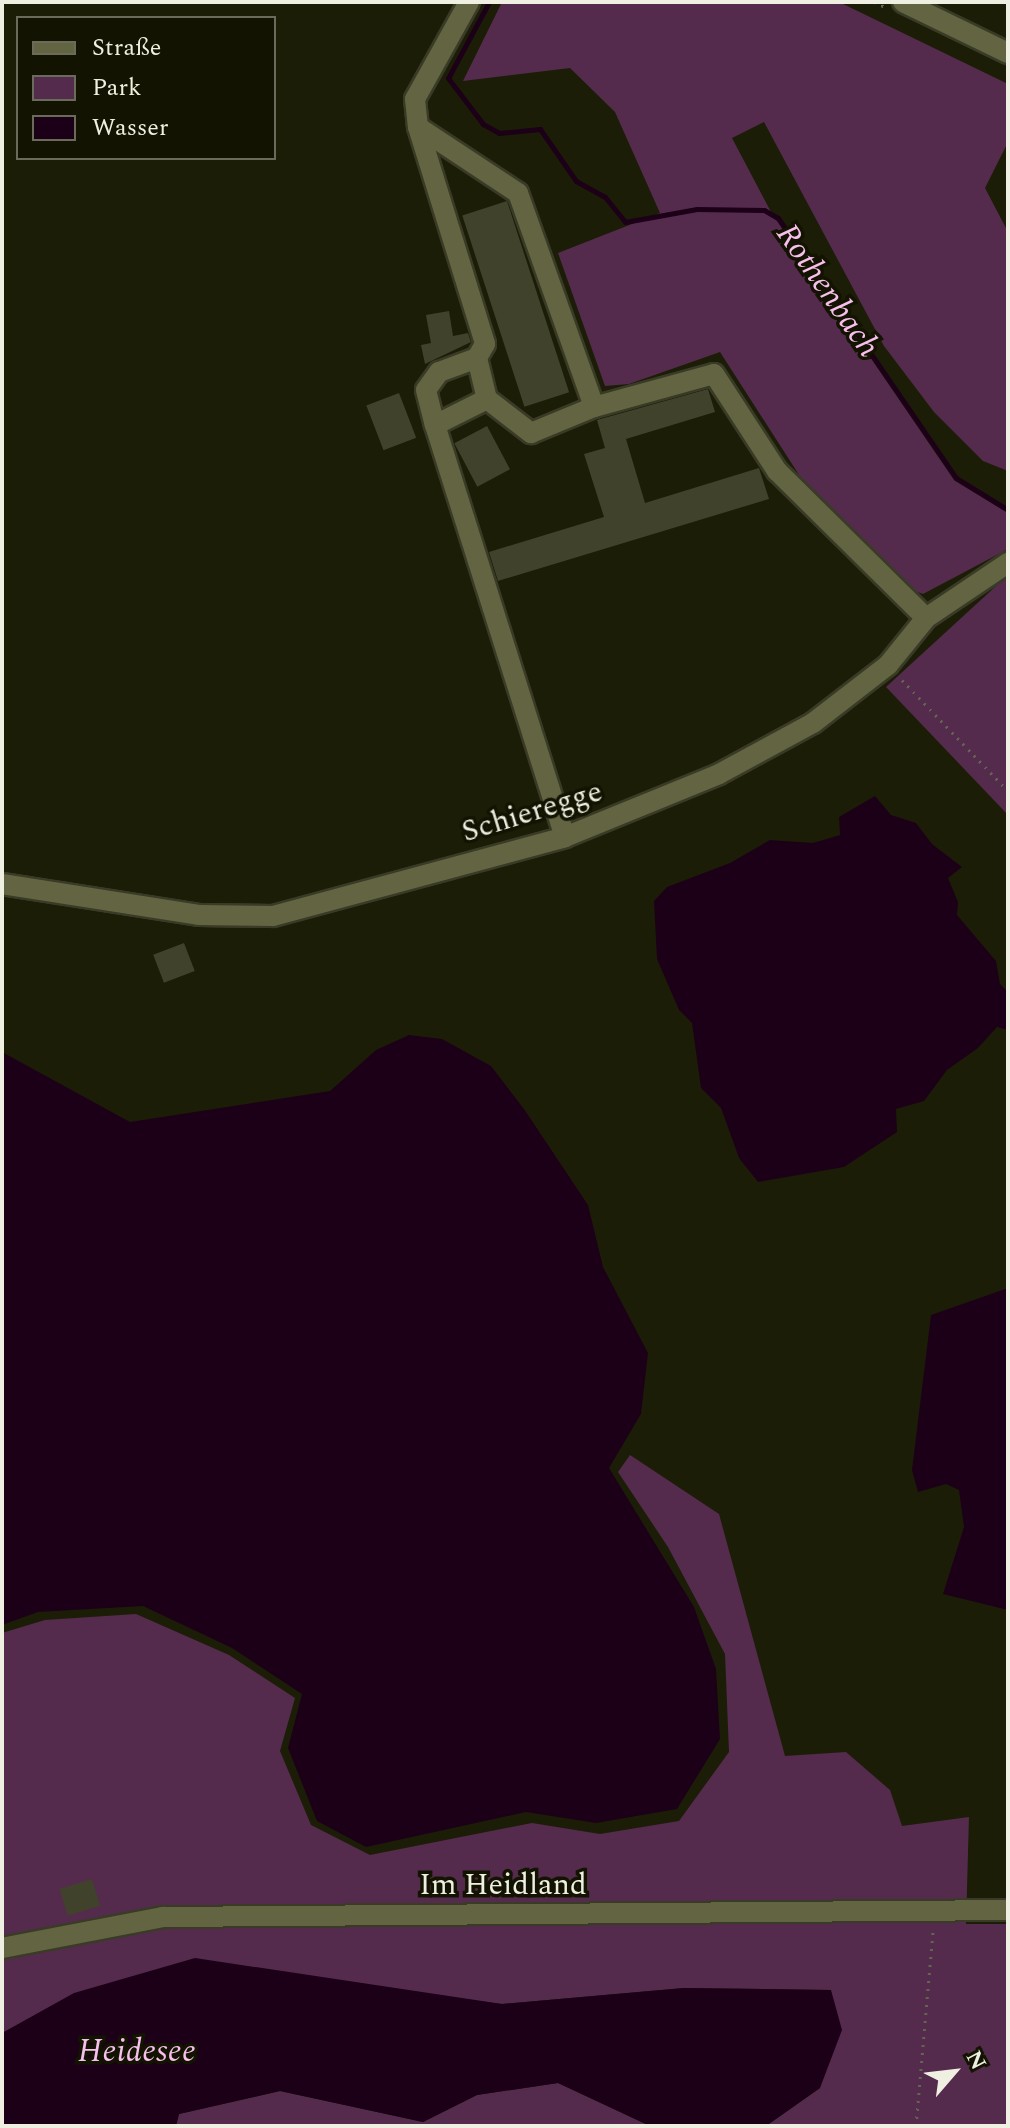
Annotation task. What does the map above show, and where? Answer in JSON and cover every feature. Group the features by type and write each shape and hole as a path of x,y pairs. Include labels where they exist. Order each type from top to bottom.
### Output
{"street":[{"path":"469,2 415,99 418,127 485,344 477,358 439,372 426,390 565,837"},
{"path":"903,2 1008,53"},
{"path":"418,127 518,193 594,407"},
{"path":"477,358 487,399 531,433 594,407 714,374 777,471 926,618"},
{"path":"435,425 487,399"},
{"name":"Schieregge","path":"2,884 199,915 273,916 565,837 719,774 813,723 888,665 926,618 1008,563"},
{"name":"Im Heidland","path":"2,1948 163,1917 1008,1910"}],"path":[{"path":"888,665 1008,791"},
{"path":"916,2126 935,1911"}],"green space":[{"path":"502,2 839,2 1008,84 1008,142 985,188 1008,232 1008,471 983,461 934,412 884,346 764,122 732,138 771,212 954,480 1008,513 1008,549 923,594 912,590 810,492 720,352 629,384 605,386 558,253 660,213 615,112 570,68 463,81"},
{"path":"1008,575 1008,815 886,687"},
{"path":"630,1455 719,1514 785,1756 846,1752 890,1790 902,1826 969,1817 966,1924 1008,1924 1008,2126 766,2126 820,2088 831,1990 684,1988 502,2004 401,1992 2,2033 2,1633 45,1620 136,1614 229,1655 295,1698 280,1751 311,1825 370,1855 532,1823 600,1834 679,1821 729,1752 725,1654 668,1547 618,1472"},
{"path":"558,2083 650,2126 176,2126 179,2114 280,2091 423,2122 477,2095"}],"water":[{"path":"875,796 891,815 916,823 932,844 962,867 948,878 958,902 957,915 996,961 1000,984 1008,992 1008,1030 997,1027 978,1048 947,1070 924,1101 896,1109 897,1132 844,1167 758,1182 739,1158 721,1108 701,1088 692,1023 679,1010 657,959 654,901 667,887 730,863 770,840 813,843 840,835 839,817"},
{"path":"409,1035 442,1039 491,1066 524,1109 588,1205 603,1267 648,1353 641,1414 609,1468 694,1607 716,1669 720,1739 677,1809 596,1823 526,1812 366,1847 317,1821 288,1748 302,1694 232,1648 143,1606 38,1612 2,1625 2,1052 130,1122 330,1091 376,1050"},
{"path":"1008,1288 1008,1610 943,1594 964,1527 959,1490 946,1484 918,1492 912,1470 931,1315"},
{"name":"Heidesee","path":"195,1958 502,2004 684,1988 831,1990 842,2030 820,2088 766,2126 650,2126 558,2083 477,2095 423,2122 280,2091 179,2114 176,2126 2,2126 2,2033 74,1993"}],"building":[{"path":"507,201 569,392 524,407 462,216"},
{"path":"449,311 453,336 468,333 471,342 425,364 421,345 431,343 426,315"},
{"path":"708,389 715,412 626,439 645,503 759,468 769,499 498,581 489,552 604,517 584,454 605,448 597,420"},
{"path":"399,393 416,438 384,450 366,406"},
{"path":"487,426 510,469 477,487 454,443"},
{"path":"184,943 195,971 164,983 153,955"},
{"path":"92,1879 100,1906 68,1916 59,1889"}],"waterway":[{"name":"Rothenbach","path":"489,2 448,78 483,124 499,133 540,129 576,181 605,197 625,222 697,209 764,210 778,218 956,478 1008,510"}]}
